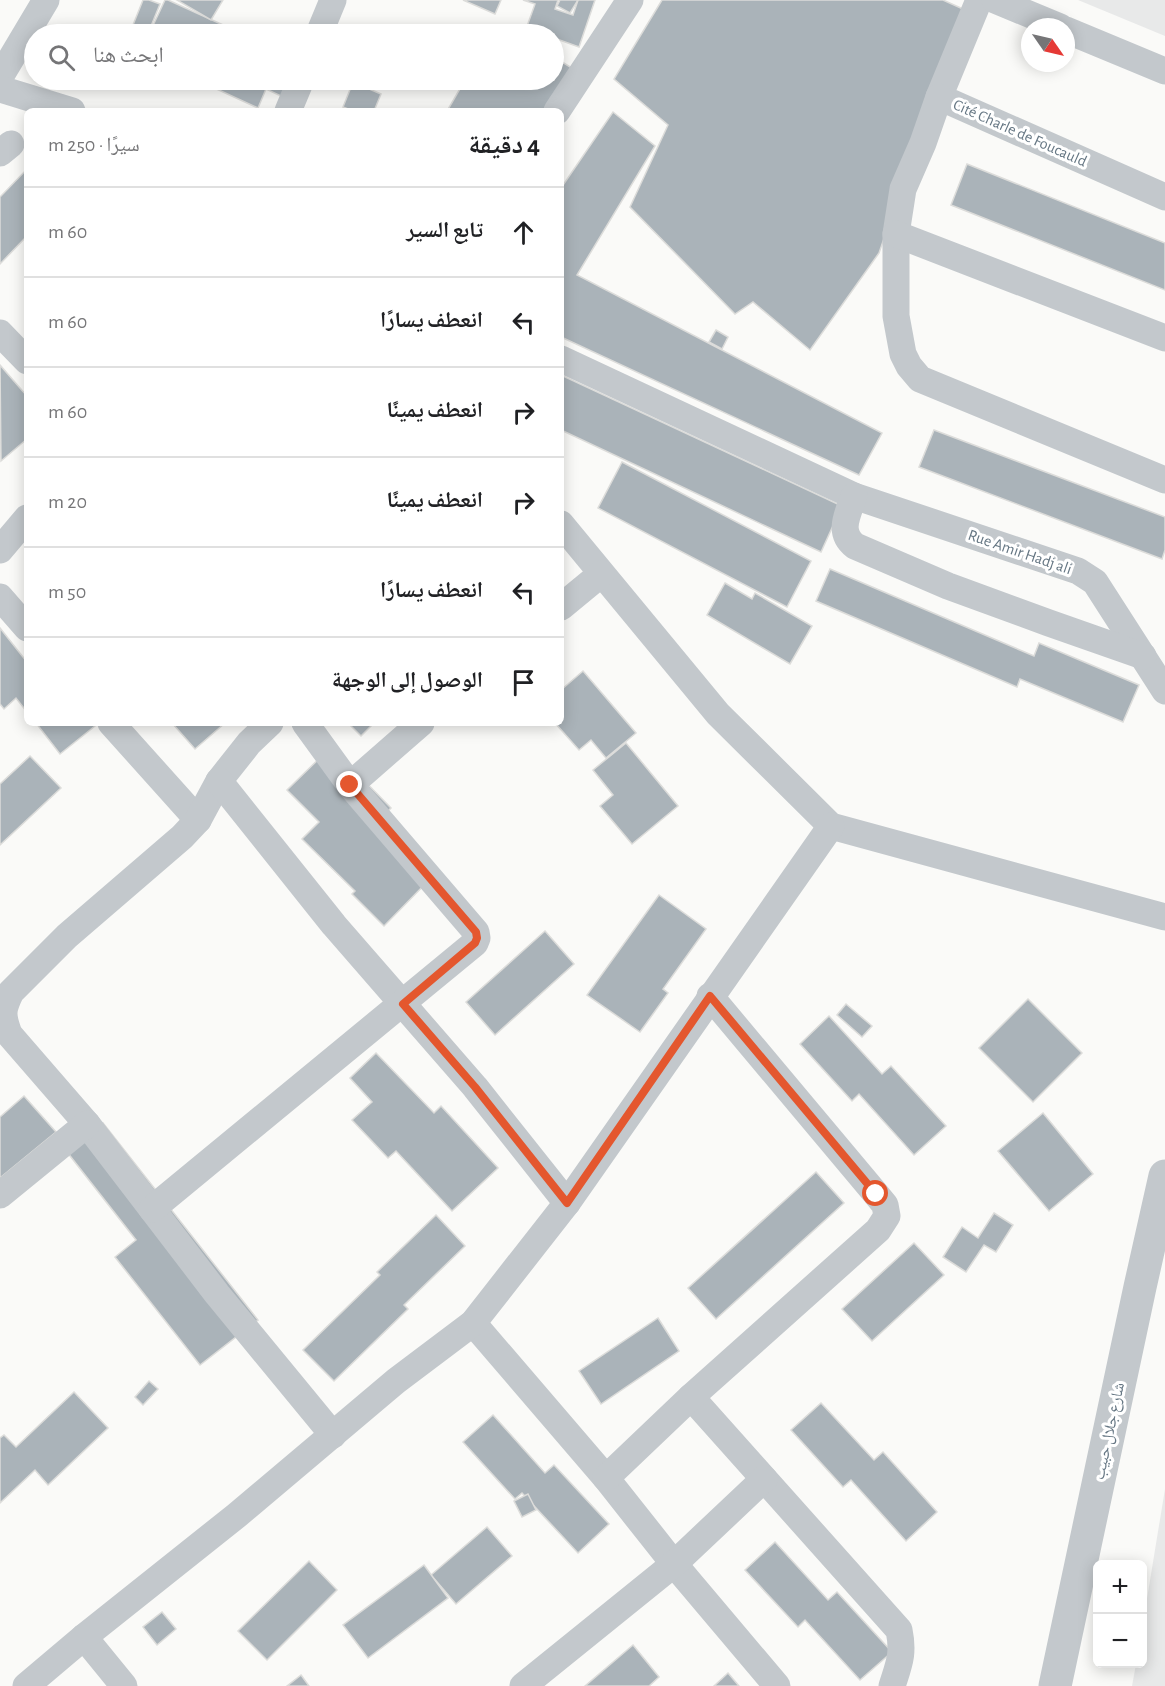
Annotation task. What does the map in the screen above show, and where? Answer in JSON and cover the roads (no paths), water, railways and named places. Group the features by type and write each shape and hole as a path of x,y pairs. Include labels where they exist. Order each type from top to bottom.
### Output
{"street":[{"path":"32,24 46,0"},
{"path":"323,24 333,0"},
{"path":"559,108 630,0"},
{"name":"Cité Charle de Foucauld","path":"979,0 939,97 1165,197"},
{"path":"995,0 1038,18"},
{"path":"1075,34 1165,71"},
{"path":"0,77 24,37"},
{"path":"0,89 62,108"},
{"path":"289,108 297,90"},
{"path":"939,97 923,143 903,189 896,234 896,316 903,354 909,366 920,379 1165,480"},
{"path":"896,234 1165,338"},
{"path":"0,333 24,358"},
{"name":"Rue Amir Hadj ali","path":"564,360 854,496 1078,571 1095,582 1165,692"},
{"path":"854,496 845,525 848,541 855,546 948,586 1143,656"},
{"path":"0,550 24,522"},
{"path":"564,528 718,714 831,826 1165,917"},
{"path":"564,605 601,574"},
{"path":"0,597 24,625"},
{"path":"114,726 198,820"},
{"path":"267,726 249,743 219,781 198,820 158,859 67,936 11,992 3,1018 4,1037 87,1124 217,1294 333,1435"},
{"path":"152,1209 403,1004 475,943 477,938 476,932 350,785 307,726"},
{"path":"350,785 418,726"},
{"path":"219,781 334,925 475,1087 567,1203"},
{"path":"26,1686 236,1516 396,1382 473,1323 567,1203 831,826"},
{"path":"606,1478 691,1397 878,1230 887,1216 885,1205 710,996"},
{"path":"0,1195 87,1124"},
{"name":"شارع جلال حبيب","path":"1055,1686 1165,1176"},
{"path":"473,1323 606,1478 674,1564 777,1686"},
{"path":"691,1397 899,1630 902,1656 892,1686"},
{"path":"524,1686 674,1564 764,1479"},
{"path":"84,1637 124,1686"}]}
